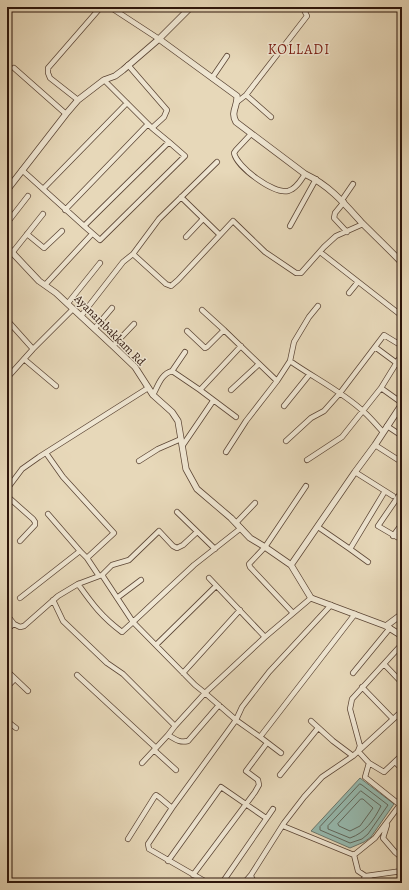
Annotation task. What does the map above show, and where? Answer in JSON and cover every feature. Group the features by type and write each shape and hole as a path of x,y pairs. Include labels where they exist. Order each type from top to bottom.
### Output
{"street":[{"path":"78,100 50,78 48,68 101,7"},
{"path":"110,7 159,38 236,96 237,102"},
{"path":"7,190 78,100 104,80 115,76 159,38 191,7"},
{"path":"306,7 304,10 307,16 246,95 237,102 233,110 233,117 236,122 251,134 305,174 316,179 343,201 363,224 402,263"},
{"path":"212,78 227,56"},
{"path":"128,65 167,110 164,117 152,128"},
{"path":"14,68 66,114"},
{"path":"22,170 64,210 100,240 185,156 152,128 104,80"},
{"path":"246,95 271,117"},
{"path":"43,189 127,103"},
{"path":"64,210 148,124"},
{"path":"251,134 236,150 234,156 249,172 263,183 275,189 288,191 297,185 305,174"},
{"path":"84,226 169,142"},
{"path":"81,316 123,262 133,254 159,219 217,162"},
{"path":"290,226 316,179"},
{"path":"347,232 334,218 335,212 353,184"},
{"path":"7,222 28,196"},
{"path":"181,197 220,235"},
{"path":"12,253 43,214"},
{"path":"186,237 203,219"},
{"path":"133,254 166,284 171,286 234,221 265,252 296,273 301,273 336,236 363,224"},
{"path":"27,234 44,248 62,231"},
{"path":"44,285 92,234"},
{"name":"Ayanambakkam Rd","path":"7,247 39,281 68,303 135,367 153,395 172,412 178,421 186,470 197,489 236,523 250,538 265,546 291,565 311,598"},
{"path":"320,252 402,316"},
{"path":"68,303 100,263"},
{"path":"349,293 358,282"},
{"path":"226,452 290,361 294,342 309,317 318,306"},
{"path":"7,378 73,308"},
{"path":"95,328 112,308"},
{"path":"202,310 277,381"},
{"path":"7,320 33,349"},
{"path":"113,346 134,324"},
{"path":"187,331 205,348 207,348 224,330"},
{"path":"286,442 311,418 324,412 340,394 384,335 402,346"},
{"path":"200,390 241,346"},
{"path":"375,347 402,367"},
{"path":"153,395 163,377 172,371 185,352"},
{"path":"307,460 342,437 381,388 402,354"},
{"path":"24,359 56,386"},
{"path":"290,361 364,411 383,432"},
{"path":"231,390 259,364"},
{"path":"172,371 236,416"},
{"path":"284,406 309,375"},
{"path":"7,489 22,469 148,388"},
{"path":"291,565 375,445 402,403 381,388"},
{"path":"183,446 213,400"},
{"path":"387,426 402,436"},
{"path":"139,461 158,449 181,439"},
{"path":"375,445 400,461"},
{"path":"46,453 63,477 114,533 87,558"},
{"path":"355,472 392,496"},
{"path":"293,613 250,567 249,564 250,561 265,546 306,486"},
{"path":"350,549 385,491"},
{"path":"402,491 378,526 402,540"},
{"path":"7,496 35,522 35,526 20,541"},
{"path":"236,523 255,503"},
{"path":"176,512 215,549"},
{"path":"48,514 87,558 133,622 183,673 205,693 236,720 281,753"},
{"path":"393,536 402,526 400,523 402,520"},
{"path":"78,584 97,611 122,632 194,565 241,528"},
{"path":"318,528 368,562"},
{"path":"7,615 14,624 20,627 24,626 58,596 78,584 100,575 112,565 129,560 159,531 173,546 177,548 183,545 197,532"},
{"path":"20,598 80,551"},
{"path":"209,578 265,637"},
{"path":"117,598 141,580"},
{"path":"156,645 216,586"},
{"path":"142,763 205,693 265,637 311,598 388,627 402,636"},
{"path":"53,600 63,621 107,663 123,674 175,726"},
{"path":"208,883 149,849 148,844 172,808 236,720 242,707 269,672 331,605"},
{"path":"183,673 240,610"},
{"path":"260,737 355,614"},
{"path":"353,673 388,627 402,614"},
{"path":"7,629 14,624"},
{"path":"358,751 360,746 350,709 352,698 402,644"},
{"path":"384,664 402,683"},
{"path":"7,671 28,691"},
{"path":"77,675 176,770"},
{"path":"7,687 15,679"},
{"path":"362,687 393,719"},
{"path":"168,735 182,742 188,741 219,705"},
{"path":"244,883 304,797 322,777 358,751 402,710"},
{"path":"7,720 16,728"},
{"path":"311,721 352,756"},
{"path":"280,774 318,728"},
{"path":"193,875 259,785 258,780 246,771 267,743"},
{"path":"358,751 369,763 384,772 402,755"},
{"path":"395,762 402,769"},
{"path":"354,854 375,838 401,803 365,777 369,763"},
{"path":"168,861 221,787 266,818"},
{"path":"128,839 154,796 159,797 172,808"},
{"path":"222,883 273,808"},
{"path":"388,822 384,838 402,858"},
{"path":"283,826 354,854"},
{"path":"354,854 358,871 376,883"},
{"path":"361,883 366,876 402,871"},
{"path":"251,875 252,879 257,883"}],"water":[{"path":"360,778 394,804 371,837 350,848 311,831"}],"district":[{"name":"KOLLADI","path":"299,49"}]}
